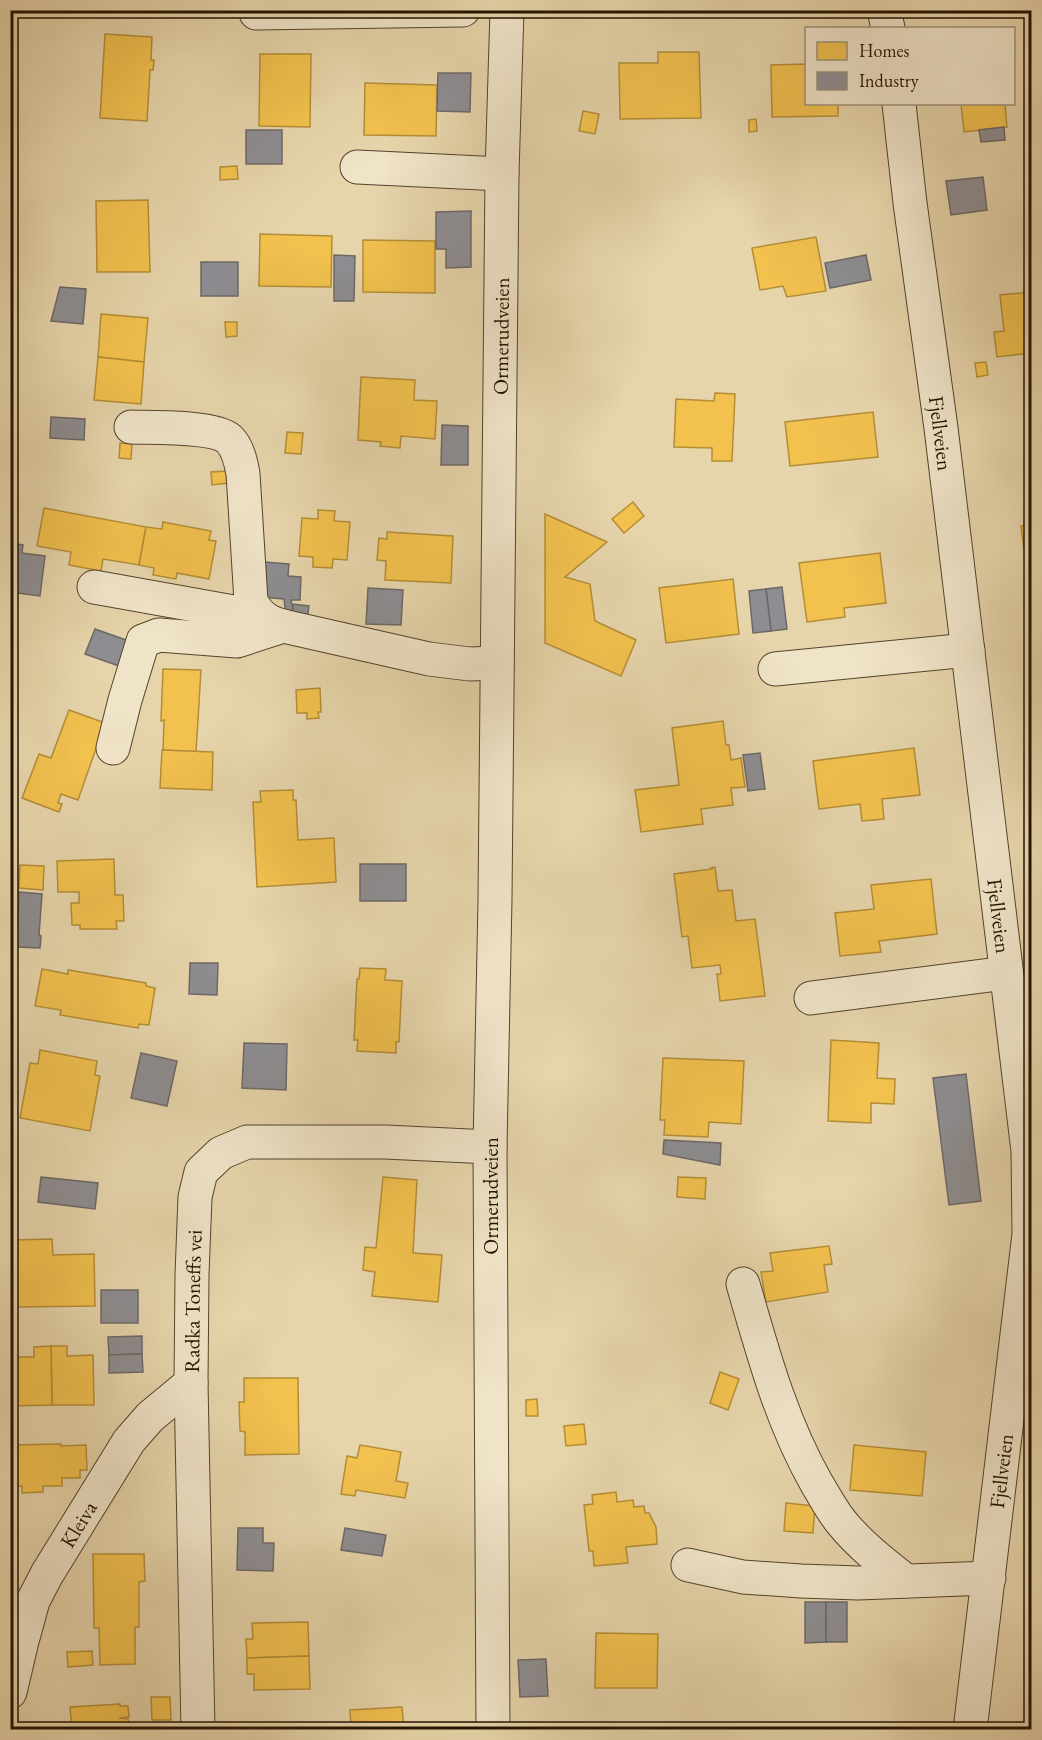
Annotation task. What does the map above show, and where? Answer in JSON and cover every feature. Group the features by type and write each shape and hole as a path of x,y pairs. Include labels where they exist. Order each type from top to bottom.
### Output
{"street":[{"path":"256,12 463,10"},
{"name":"Ormerudveien","path":"493,1730 490,1147 502,174 507,10"},
{"path":"884,10 888,27"},
{"name":"Fjellveien","path":"899,105 968,650 1015,985 1028,1150 1029,1234 1020,1414 988,1578 970,1730"},
{"path":"357,167 502,174"},
{"path":"131,427 211,431 234,444 243,474 251,601 272,622"},
{"path":"94,586 272,622 429,659 470,664 497,663"},
{"path":"113,748 124,700 143,641 159,635 237,641 272,622"},
{"path":"775,669 968,650"},
{"path":"811,998 1015,985"},
{"name":"Radka Toneffs vei","path":"198,1730 191,1383 195,1197 201,1172 221,1153 247,1142 385,1142 490,1147"},
{"path":"743,1284 766,1365 784,1416 807,1467 840,1521 860,1544 906,1581"},
{"name":"Kleiva","path":"10,1692 33,1601 47,1574 129,1441 150,1417 191,1383"},
{"path":"688,1565 743,1577 801,1581 858,1582 988,1578"}],"building: Homes":[{"path":"105,34 152,37 151,60 154,60 153,70 150,70 147,121 100,118"},
{"path":"658,52 699,52 701,118 620,119 619,63 658,63"},
{"path":"260,54 311,54 310,127 259,126"},
{"path":"805,64 805,105 838,105 838,116 772,117 771,65"},
{"path":"365,83 437,85 436,136 364,135"},
{"path":"961,105 1005,105 1007,127 964,132"},
{"path":"583,111 599,114 595,134 579,131"},
{"path":"756,119 757,131 749,132 749,120"},
{"path":"237,166 238,179 220,180 220,167"},
{"path":"148,200 150,272 97,272 96,201"},
{"path":"260,234 332,236 331,287 259,286"},
{"path":"816,237 826,291 787,297 783,286 760,290 752,248"},
{"path":"363,240 435,241 435,293 363,292"},
{"path":"1032,292 1032,353 997,357 994,332 1004,331 1000,295"},
{"path":"101,314 148,318 144,362 98,357"},
{"path":"225,322 237,322 237,336 226,337"},
{"path":"98,357 144,362 141,404 94,400"},
{"path":"986,362 988,375 977,377 975,363"},
{"path":"361,377 415,380 414,400 437,401 435,439 401,436 400,448 380,446 381,442 358,440"},
{"path":"715,393 735,394 732,461 712,461 712,448 674,447 676,399 714,401"},
{"path":"873,412 878,457 790,466 785,422"},
{"path":"287,432 303,433 301,454 285,453"},
{"path":"120,443 132,444 131,459 119,458"},
{"path":"227,471 228,483 212,485 211,472"},
{"path":"633,502 644,516 624,533 612,519"},
{"path":"44,508 146,527 139,565 103,559 101,571 69,565 71,552 37,546"},
{"path":"318,510 335,511 334,521 350,522 347,560 333,559 332,568 313,567 313,557 299,556 302,518 318,519"},
{"path":"545,514 607,542 565,577 590,584 595,621 636,640 621,676 545,643"},
{"path":"163,522 211,531 209,540 216,541 209,579 177,573 176,579 153,575 154,568 139,565 146,527 162,529"},
{"path":"1032,524 1032,558 1031,550 1024,550 1021,526"},
{"path":"387,532 453,536 451,583 385,580 386,561 377,560 379,538 387,539"},
{"path":"880,553 886,603 844,608 845,617 807,622 799,563"},
{"path":"733,579 739,634 666,643 659,588"},
{"path":"163,669 201,670 196,752 163,750 164,720 161,721"},
{"path":"320,688 319,718 307,719 307,713 297,713 296,690"},
{"path":"1032,709 1032,757 1024,710"},
{"path":"69,710 105,723 78,800 61,794 58,803 62,804 59,812 22,798 39,754 51,758"},
{"path":"723,721 726,745 729,745 731,760 741,758 745,787 731,788 733,805 701,809 703,824 641,832 635,790 679,785 672,728"},
{"path":"914,748 920,795 882,799 884,819 862,821 860,804 819,809 813,761"},
{"path":"162,750 213,752 212,790 160,788"},
{"path":"293,790 293,800 296,800 298,840 334,838 336,882 257,887 253,802 261,802 260,791"},
{"path":"114,859 115,895 123,895 124,921 116,921 117,929 80,929 80,925 72,925 71,903 79,903 79,892 58,892 57,861"},
{"path":"20,865 44,866 43,890 19,888"},
{"path":"715,867 718,891 732,890 736,921 755,919 765,996 720,1001 717,974 721,974 720,965 692,968 688,936 682,937 674,874"},
{"path":"931,879 937,934 879,941 881,952 840,956 835,913 874,909 871,885"},
{"path":"360,968 386,969 385,980 402,981 399,1042 396,1042 396,1053 357,1051 358,1040 354,1040 357,979 359,979"},
{"path":"42,969 68,974 68,970 146,983 146,986 155,988 149,1025 139,1024 138,1028 60,1015 61,1010 35,1006"},
{"path":"831,1040 879,1043 877,1078 895,1079 894,1104 871,1103 871,1123 828,1121"},
{"path":"40,1050 97,1061 95,1075 100,1076 90,1131 20,1118 30,1063 38,1064"},
{"path":"663,1058 744,1061 741,1124 709,1122 708,1137 664,1135 665,1120 660,1120"},
{"path":"383,1177 417,1180 413,1253 442,1255 438,1302 372,1296 375,1272 363,1270 365,1247 376,1248"},
{"path":"678,1177 706,1178 705,1199 677,1197"},
{"path":"52,1239 53,1255 94,1254 95,1306 15,1307 14,1240"},
{"path":"829,1246 832,1264 824,1265 828,1292 766,1302 761,1272 773,1271 770,1253"},
{"path":"51,1346 67,1346 67,1356 93,1355 94,1405 52,1405"},
{"path":"51,1346 52,1405 10,1406 10,1357 34,1357 34,1347"},
{"path":"720,1372 739,1379 728,1410 710,1403"},
{"path":"244,1378 298,1378 299,1454 245,1455 245,1432 240,1431 239,1402 244,1402"},
{"path":"537,1399 538,1416 526,1416 526,1400"},
{"path":"584,1424 586,1444 566,1446 564,1426"},
{"path":"61,1444 61,1446 86,1445 87,1470 80,1470 80,1478 62,1478 62,1486 43,1486 43,1492 22,1493 22,1486 10,1487 10,1445"},
{"path":"360,1445 401,1452 396,1481 408,1483 405,1498 356,1490 355,1496 341,1494 347,1456 357,1458"},
{"path":"854,1445 926,1452 922,1496 850,1490"},
{"path":"616,1492 617,1502 633,1500 634,1507 644,1506 645,1513 649,1513 656,1527 657,1544 626,1547 628,1563 594,1566 593,1551 589,1551 584,1505 593,1504 592,1495"},
{"path":"786,1503 815,1506 813,1533 784,1531"},
{"path":"93,1554 144,1554 145,1581 139,1582 139,1627 135,1627 135,1664 100,1665 99,1628 94,1628"},
{"path":"308,1622 309,1656 247,1658 246,1639 253,1639 252,1623"},
{"path":"596,1633 658,1634 657,1688 595,1688"},
{"path":"92,1651 93,1665 68,1667 67,1652"},
{"path":"309,1656 310,1689 254,1690 254,1674 247,1674 247,1658"},
{"path":"151,1697 170,1697 171,1720 152,1720"},
{"path":"120,1704 120,1706 128,1706 129,1717 119,1718 128,1719 129,1730 62,1730 72,1729 70,1707"},
{"path":"402,1707 404,1730 351,1730 350,1710"}],"building: Industry":[{"path":"438,73 471,73 470,112 437,111"},
{"path":"1004,127 1005,140 981,142 979,130"},
{"path":"246,130 282,130 282,164 246,164"},
{"path":"983,177 987,210 951,215 946,181"},
{"path":"471,211 471,267 446,268 446,249 436,249 436,212"},
{"path":"334,255 355,256 354,301 334,301"},
{"path":"866,255 871,280 830,288 825,263"},
{"path":"201,262 238,262 238,296 201,296"},
{"path":"60,287 86,289 83,324 51,321"},
{"path":"51,417 85,419 84,440 50,438"},
{"path":"442,425 468,426 468,465 441,465"},
{"path":"10,543 23,545 22,553 45,556 40,596 10,592"},
{"path":"264,562 289,564 288,576 301,577 300,600 291,600 293,610 293,604 309,606 307,620 286,616 284,599 261,597"},
{"path":"782,587 787,629 771,631 766,589"},
{"path":"368,588 403,590 401,625 366,624"},
{"path":"766,589 771,631 753,633 749,591"},
{"path":"95,629 129,641 119,666 85,654"},
{"path":"760,753 765,789 748,791 743,755"},
{"path":"360,864 406,864 406,901 360,901"},
{"path":"19,892 42,894 40,948 17,947"},
{"path":"190,963 218,963 217,995 189,994"},
{"path":"244,1043 287,1044 286,1090 242,1088"},
{"path":"141,1053 177,1061 167,1106 131,1098"},
{"path":"966,1074 981,1201 949,1205 933,1078"},
{"path":"664,1140 721,1143 720,1165 663,1154"},
{"path":"41,1177 98,1183 95,1209 38,1202"},
{"path":"101,1290 138,1290 138,1323 101,1323"},
{"path":"142,1336 142,1354 109,1355 108,1337"},
{"path":"142,1354 143,1372 109,1373 109,1355"},
{"path":"238,1528 263,1528 263,1543 274,1543 273,1571 237,1570"},
{"path":"345,1528 386,1535 382,1556 341,1550"},
{"path":"805,1602 826,1602 826,1642 805,1643"},
{"path":"826,1602 847,1602 847,1642 826,1642"},
{"path":"546,1659 548,1696 520,1697 518,1660"}]}
